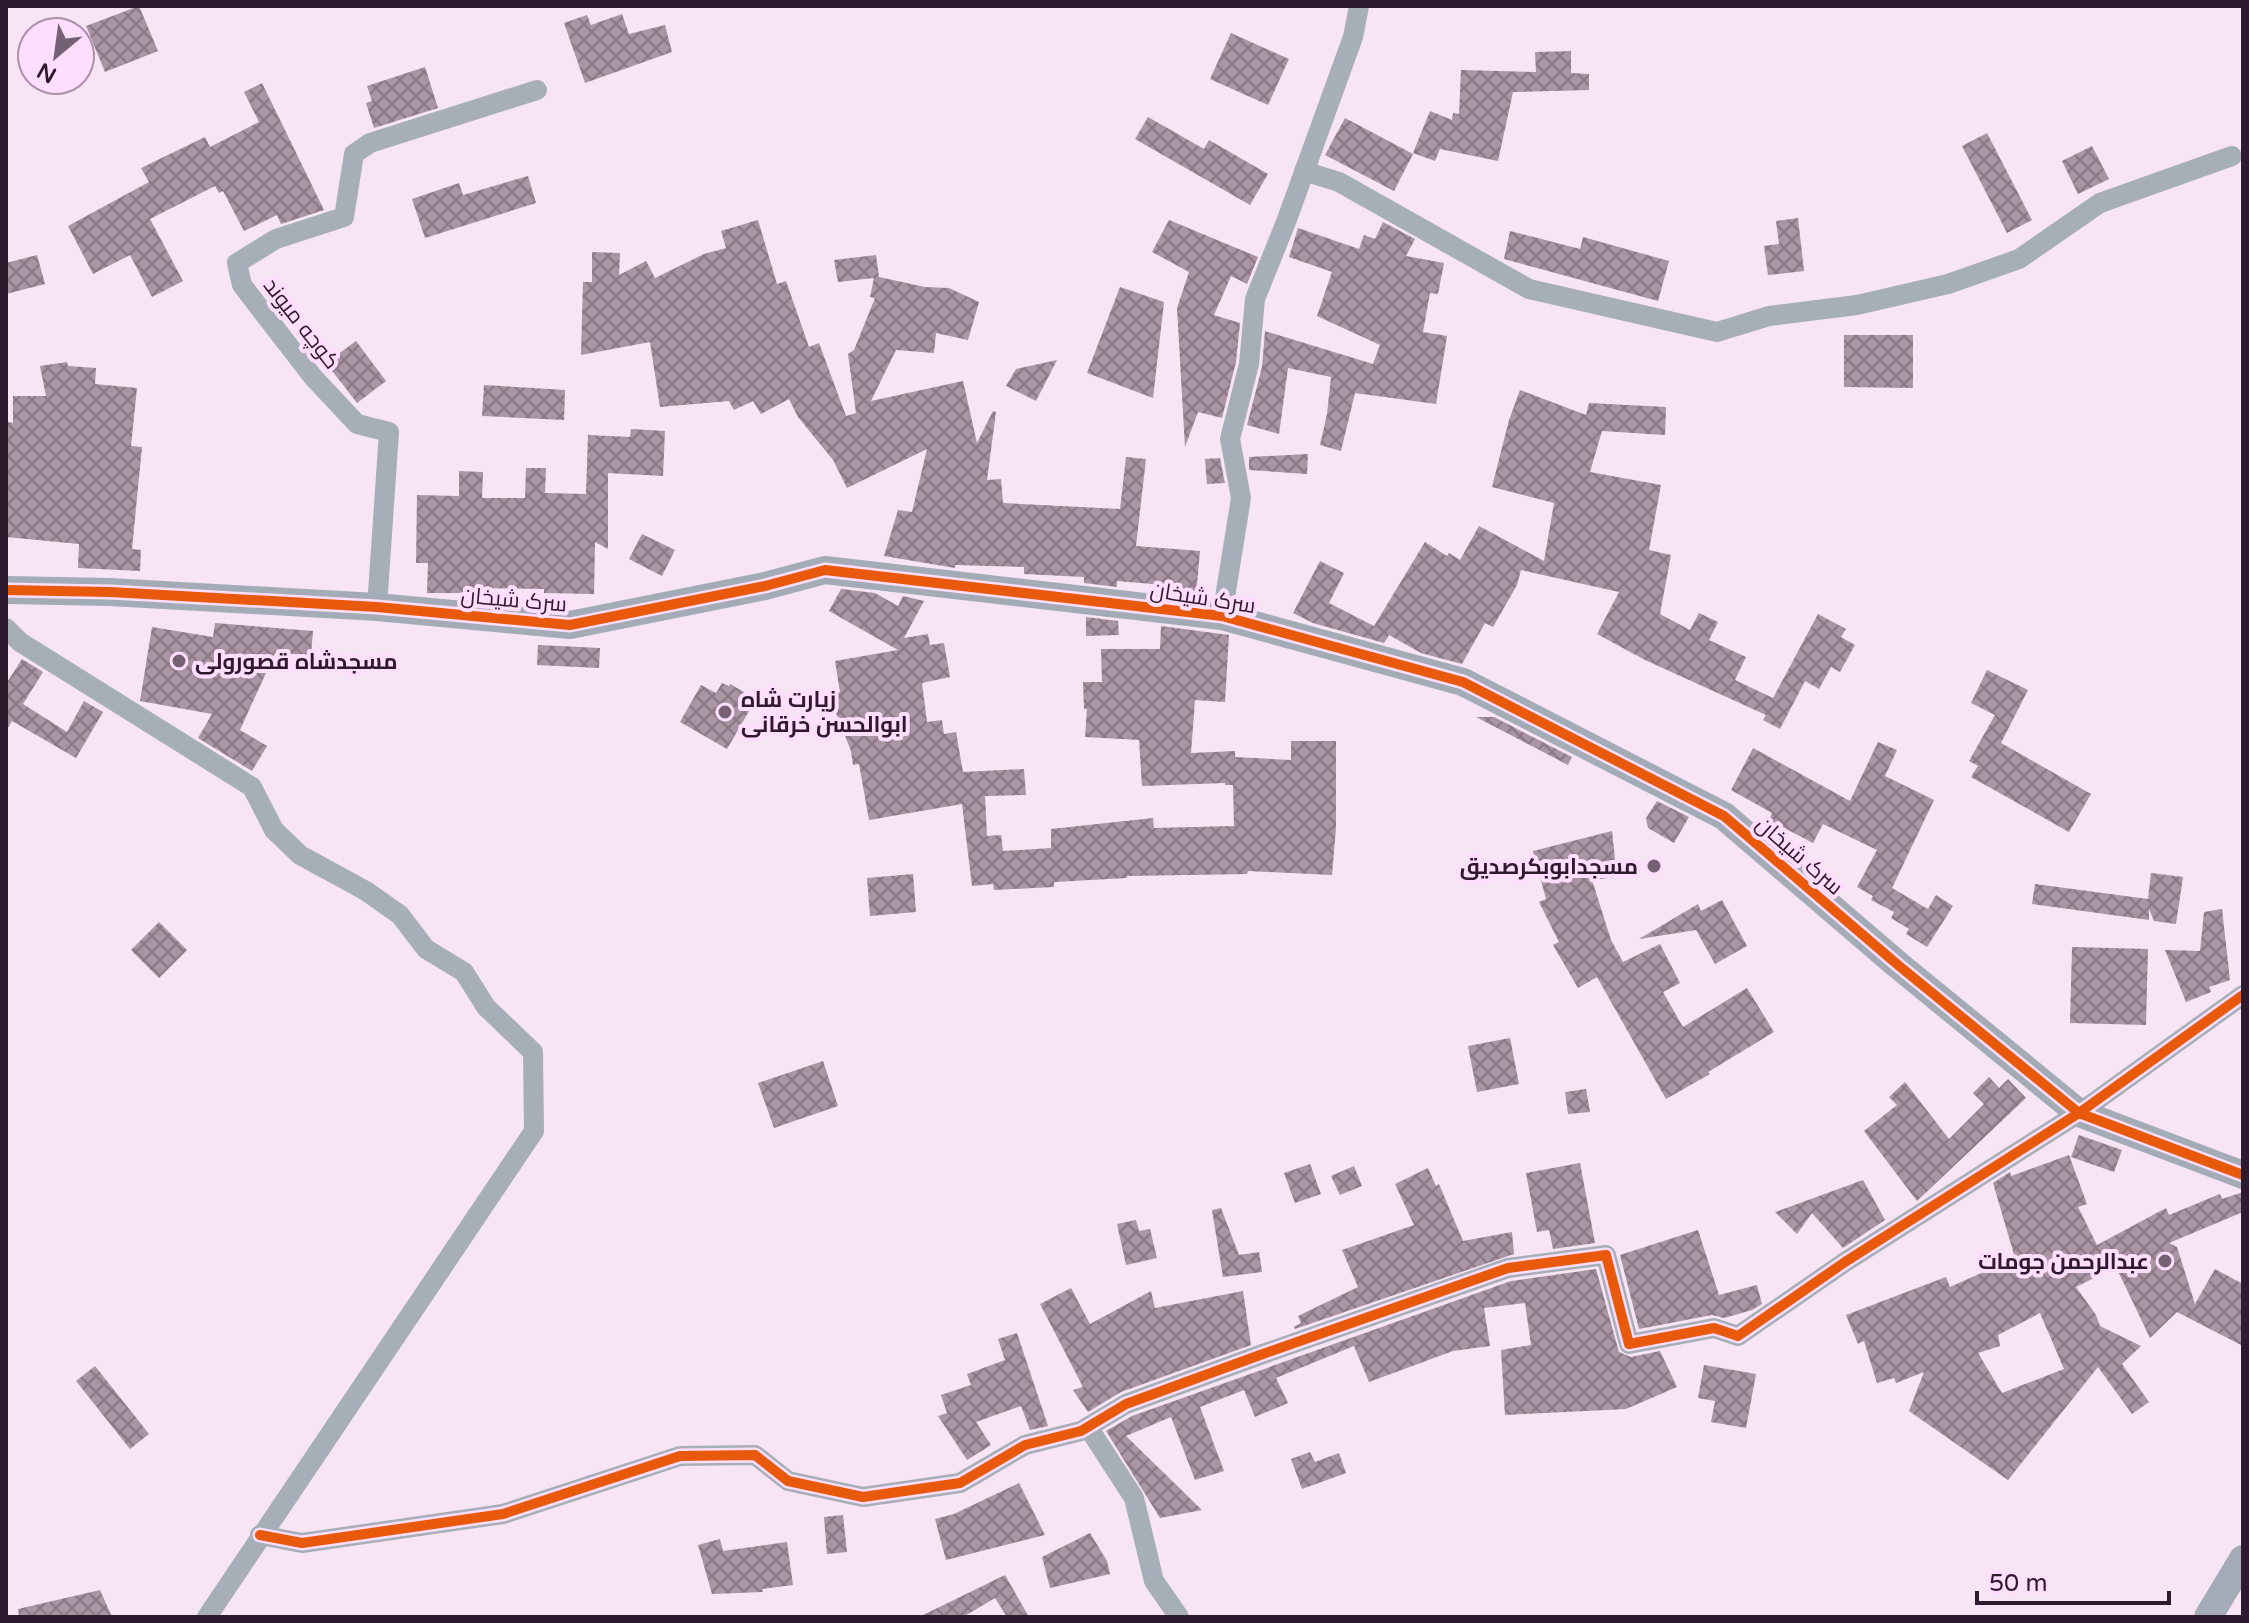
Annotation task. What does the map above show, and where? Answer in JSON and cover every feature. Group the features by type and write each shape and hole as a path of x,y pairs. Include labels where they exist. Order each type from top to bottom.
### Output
{"street":[{"path":"1222,616 1241,498 1230,439 1249,364 1255,299 1353,37 1359,6"},
{"name":"کوچه میوند","path":"377,607 389,432 357,424 313,377 242,285 237,263 276,239 344,217 354,154 370,143 537,90"},
{"path":"1304,171 1339,182 1529,289 1717,332 1769,316 1857,305 1948,284 2019,259 2100,203 2232,156"},
{"name":"سرک شیخان","path":"6,590 110,592 377,607 570,625 765,586 825,570 1222,616 1463,682 1724,816 1898,965 2079,1113 2243,1175"},
{"path":"6,628 20,642 252,787 274,830 300,855 366,891 400,915 426,949 464,972 486,1007 533,1052 534,1131 207,1617"},
{"path":"260,1535 302,1543 503,1514 680,1456 755,1455 788,1481 863,1497 960,1483 1025,1445 1088,1427 1126,1404 1508,1268 1578,1258 1606,1255 1629,1344 1714,1328 1738,1336 1845,1262 2079,1113 2243,995"},
{"path":"1088,1427 1134,1498 1154,1581 1179,1617"},
{"path":"2208,1617 2243,1559"}],"building":[{"path":"139,6 158,51 105,72 96,50 96,22"},
{"path":"622,14 629,34 665,25 672,52 585,83 564,23 587,15 591,25"},
{"path":"1231,33 1289,59 1268,105 1210,79"},
{"path":"1571,51 1571,73 1589,74 1589,90 1513,92 1498,161 1440,149 1435,161 1413,153 1430,111 1452,120 1453,113 1459,114 1461,70 1536,72 1535,52"},
{"path":"425,67 438,108 374,128 366,103 372,101 367,86"},
{"path":"262,83 324,210 281,224 277,215 244,231 223,191 219,193 215,186 150,219 183,281 152,297 130,255 93,274 68,226 149,182 141,168 205,137 210,147 259,122 244,92"},
{"path":"1148,117 1204,149 1209,140 1268,174 1250,205 1135,139"},
{"path":"1345,118 1413,154 1394,191 1325,155"},
{"path":"1987,133 2032,220 2007,233 1962,146"},
{"path":"2092,146 2109,179 2078,194 2062,161"},
{"path":"528,176 536,203 425,238 412,199 459,183 463,195"},
{"path":"1798,218 1804,271 1768,275 1764,246 1779,244 1776,221"},
{"path":"758,220 777,284 786,281 809,347 819,343 846,416 856,413 848,354 854,350 875,298 870,297 874,278 838,282 834,260 876,255 879,277 925,287 949,288 979,302 968,340 936,333 934,353 896,350 871,401 963,381 977,443 993,411 996,412 987,480 1001,479 1003,503 1120,509 1126,457 1146,459 1136,546 1200,551 1196,596 1163,592 1164,585 1117,581 1117,587 1084,583 1084,577 1024,574 1024,567 955,565 955,568 884,556 898,510 912,512 927,449 847,488 833,460 798,417 789,399 761,414 753,401 734,410 729,401 660,407 650,342 581,355 583,282 592,282 592,252 620,253 619,275 646,261 655,278 704,254 726,248 721,231"},
{"path":"1169,220 1258,257 1247,284 1231,276 1214,315 1240,323 1236,362 1222,418 1198,412 1185,447 1177,308 1189,272 1152,252"},
{"path":"1383,222 1415,239 1406,256 1444,263 1438,294 1430,293 1423,332 1447,336 1436,404 1355,393 1341,451 1320,445 1331,377 1288,368 1279,434 1247,425 1262,367 1265,331 1373,364 1380,345 1317,316 1332,272 1289,257 1298,228 1359,249 1364,235 1375,239"},
{"path":"1510,231 1580,249 1583,237 1669,261 1658,301 1504,259"},
{"path":"37,255 45,284 6,294 6,263"},
{"path":"1120,287 1164,302 1153,398 1087,373"},
{"path":"1844,335 1913,335 1913,388 1844,387"},
{"path":"356,341 386,381 357,403 326,363"},
{"path":"1057,360 1036,401 1006,386 1016,369"},
{"path":"67,362 68,366 96,368 95,384 137,388 131,446 142,447 132,549 141,550 140,571 78,568 79,544 6,537 6,439 8,422 13,423 13,396 46,396 40,366"},
{"path":"484,385 565,390 564,420 482,416"},
{"path":"1520,390 1586,415 1589,403 1666,407 1665,435 1602,431 1590,472 1661,485 1649,550 1671,555 1660,614 1690,630 1699,613 1718,622 1709,640 1746,657 1735,680 1773,698 1818,614 1846,629 1841,637 1855,645 1840,672 1831,667 1819,689 1805,681 1780,729 1763,720 1766,715 1645,660 1597,634 1619,592 1521,570 1517,585 1493,627 1485,623 1462,664 1421,653 1389,635 1384,643 1313,623 1293,613 1320,561 1344,573 1329,603 1374,626 1425,542 1460,560 1479,526 1544,561 1554,503 1492,487"},
{"path":"631,429 665,431 663,476 608,473 608,549 595,542 594,594 544,593 544,589 463,588 463,593 427,593 428,563 416,563 417,495 459,496 459,471 483,472 482,498 525,498 526,468 546,468 545,493 586,494 588,435 630,437"},
{"path":"1308,454 1307,474 1249,470 1249,457"},
{"path":"1220,458 1225,483 1207,484 1205,459"},
{"path":"642,534 675,550 662,576 629,559"},
{"path":"841,589 875,593 898,606 903,596 924,601 904,638 928,634 930,645 944,643 950,677 922,683 927,722 942,720 944,734 956,732 963,772 1024,769 1026,795 985,796 987,836 1001,835 1003,851 1051,848 1051,829 1153,818 1154,828 1234,826 1233,785 1142,786 1139,740 1085,737 1087,709 1084,709 1083,682 1102,682 1101,649 1160,649 1161,626 1229,635 1225,702 1195,700 1191,753 1235,751 1235,757 1291,760 1291,741 1336,741 1336,828 1332,875 1248,871 1247,874 1127,876 1054,882 1054,887 994,890 993,884 972,886 962,804 869,820 859,764 853,765 851,751 829,695 840,692 835,661 898,650 829,611"},
{"path":"1086,617 1118,621 1119,635 1086,636"},
{"path":"215,623 313,631 311,655 275,653 240,730 267,746 252,771 198,738 212,714 140,701 152,627 213,637"},
{"path":"538,645 600,648 599,668 537,665"},
{"path":"22,659 43,672 23,704 67,732 84,701 103,712 76,758 12,721 6,731 6,684"},
{"path":"1987,670 2028,690 2001,743 2091,794 2069,832 1971,777 1978,766 1969,761 1995,715 1971,703"},
{"path":"722,683 730,684 756,699 727,749 680,722 701,685 716,693"},
{"path":"1476,717 1494,717 1572,757 1568,765"},
{"path":"1878,742 1897,750 1885,776 1934,800 1892,888 1928,909 1936,895 1953,906 1927,947 1906,934 1909,929 1891,918 1894,912 1871,900 1873,896 1857,887 1877,850 1823,824 1813,843 1769,820 1772,813 1731,790 1753,748 1850,801"},
{"path":"1657,801 1689,817 1674,843 1648,828 1646,818"},
{"path":"1612,831 1617,877 1592,880 1611,940 1623,962 1660,944 1680,983 1663,992 1683,1027 1747,988 1774,1032 1666,1099 1597,977 1578,988 1553,945 1559,942 1539,902 1546,899 1533,851"},
{"path":"2151,873 2183,877 2176,924 2154,921 2149,909 2149,920 2032,904 2035,884 2148,899"},
{"path":"913,874 916,912 870,916 867,878"},
{"path":"1722,900 1747,946 1715,964 1696,930 1639,939 1698,904 1701,911"},
{"path":"2222,909 2230,980 2209,987 2211,992 2186,1002 2165,950 2200,951 2204,912"},
{"path":"159,922 187,950 159,978 131,950"},
{"path":"2072,947 2148,949 2146,1025 2070,1023"},
{"path":"1510,1038 1519,1084 1477,1092 1468,1046"},
{"path":"823,1061 838,1106 774,1128 758,1083"},
{"path":"1989,1077 1999,1088 2008,1079 2026,1098 1917,1201 1864,1131 1897,1105 1889,1097 1905,1082 1949,1139 1984,1104 1973,1093"},
{"path":"1586,1089 1590,1112 1568,1114 1565,1092"},
{"path":"2079,1135 2122,1150 2114,1172 2071,1157"},
{"path":"2069,1155 2087,1204 2078,1207 2097,1245 2166,1208 2169,1215 2220,1194 2222,1199 2243,1192 2243,1212 2169,1243 2177,1247 2195,1304 2215,1269 2243,1284 2243,1346 2177,1312 2150,1338 2116,1267 2076,1287 2100,1326 2141,1346 2122,1364 2149,1402 2132,1414 2098,1367 2008,1480 1909,1411 1924,1372 1896,1383 1894,1378 1877,1383 1864,1341 1858,1344 1846,1315 1946,1277 1950,1287 2015,1258 1993,1183 2010,1172 2011,1176","holes":["2040,1313 2064,1369 2002,1393 1978,1353 2000,1346 1998,1335"]},
{"path":"1580,1163 1595,1243 1553,1249 1549,1230 1537,1232 1526,1173"},
{"path":"1310,1164 1321,1194 1295,1203 1284,1173"},
{"path":"1354,1166 1362,1186 1340,1195 1331,1176"},
{"path":"1428,1168 1436,1186 1439,1184 1463,1241 1512,1232 1514,1254 1295,1329 1301,1323 1298,1316 1358,1287 1342,1250 1414,1225 1395,1184"},
{"path":"1863,1180 1885,1220 1843,1248 1812,1213 1797,1234 1775,1212"},
{"path":"1221,1208 1239,1255 1259,1252 1262,1272 1223,1277 1212,1210"},
{"path":"1136,1220 1139,1231 1150,1229 1157,1258 1126,1265 1117,1224"},
{"path":"1698,1230 1719,1295 1757,1285 1762,1304 1724,1318 1712,1315 1639,1329 1620,1255"},
{"path":"1596,1269 1619,1352 1631,1357 1660,1351 1677,1387 1626,1409 1505,1415 1501,1350 1531,1345 1525,1303 1484,1308 1490,1346 1453,1351 1369,1382 1354,1346 1276,1378 1288,1403 1255,1417 1244,1390 1200,1407 1224,1471 1195,1480 1171,1417 1126,1436 1202,1510 1160,1518 1106,1431 1132,1416 1511,1281"},
{"path":"1071,1288 1090,1324 1151,1291 1155,1308 1243,1291 1251,1345 1121,1392 1088,1412 1073,1390 1083,1387 1040,1304"},
{"path":"1017,1333 1048,1426 1030,1430 1021,1406 976,1422 991,1445 967,1460 938,1416 947,1413 941,1395 971,1385 967,1374 1005,1360 998,1339"},
{"path":"1704,1365 1756,1374 1746,1428 1711,1422 1715,1401 1698,1398"},
{"path":"95,1366 149,1434 130,1449 76,1381"},
{"path":"1310,1452 1315,1462 1339,1453 1346,1473 1302,1489 1291,1459"},
{"path":"1019,1483 1045,1535 946,1560 935,1519 954,1514"},
{"path":"843,1515 847,1552 827,1554 824,1517"},
{"path":"1090,1533 1107,1561 1110,1574 1050,1588 1042,1557"},
{"path":"720,1539 723,1551 787,1542 793,1585 762,1589 763,1592 712,1594 698,1545"},
{"path":"1005,1575 1029,1617 1007,1617 995,1598 963,1617 919,1617"},
{"path":"100,1590 112,1617 19,1617 18,1609"}],"cycle path":[{"path":"6,590 110,592 377,607 570,625 765,586 825,570 1222,616 1463,682 1724,816 1898,965 2079,1113 2243,1175"},
{"path":"260,1535 302,1543 503,1514 680,1456 755,1455 788,1481 863,1497 960,1483 1025,1445 1081,1431 1126,1404 1508,1268 1606,1255 1629,1344 1714,1328 1738,1336 1845,1262 2079,1113 2243,995"}],"place":[{"name":"مسجدشاه قصورولی","path":"179,661"},
{"name":"زیارت شاه ابوالحسن خرقانی","path":"725,712"},
{"name":"مسجدابوبکرصدیق","path":"1654,866"},
{"name":"عبدالرحمن جومات","path":"2165,1261"}]}
